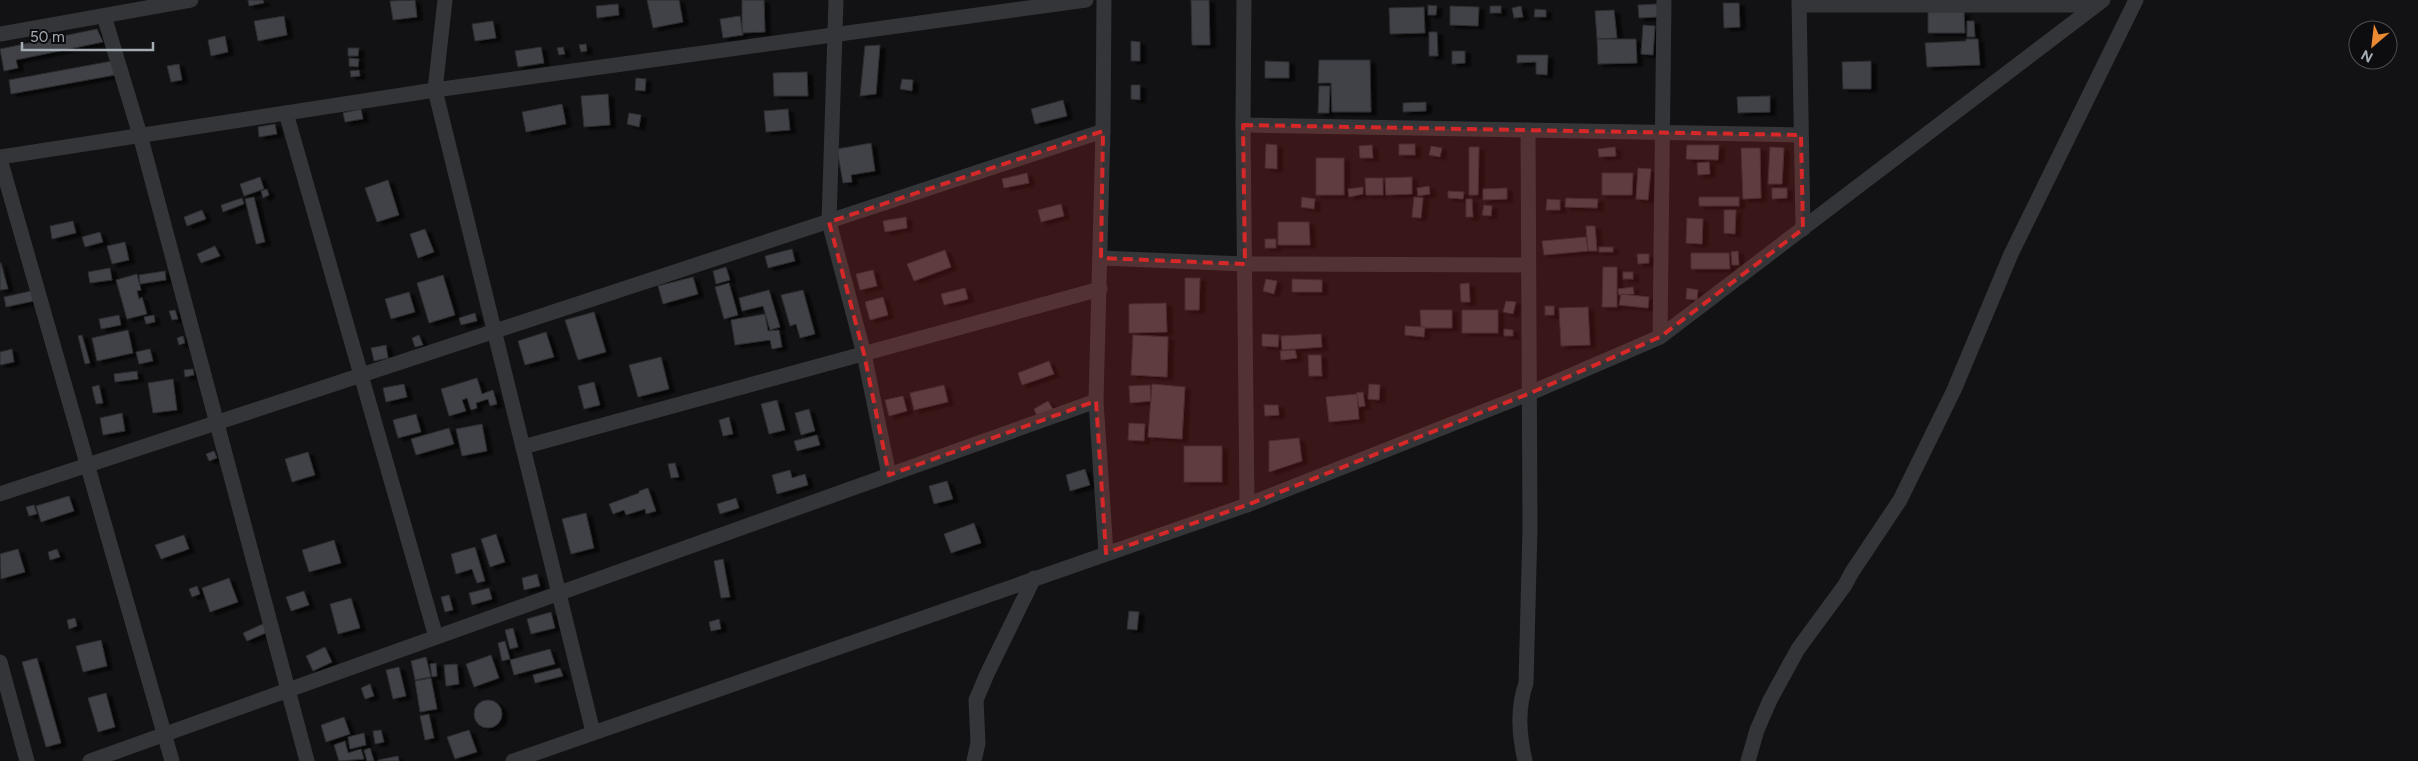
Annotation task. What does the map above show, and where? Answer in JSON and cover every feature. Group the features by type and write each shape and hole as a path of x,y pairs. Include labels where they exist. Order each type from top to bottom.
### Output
{"street":[{"path":"0,34 191,0"},
{"path":"445,0 435,90 593,732"},
{"path":"836,0 829,222 864,354 889,475"},
{"path":"172,761 0,158 435,90 1086,0"},
{"path":"1104,0 1101,258 1096,401 1106,553"},
{"path":"1244,0 1243,125 1247,505"},
{"path":"1660,338 1664,0"},
{"path":"1748,761 1757,730 1770,700 1798,649 1846,585 1852,572 1900,500 1954,390 2011,254 2136,0"},
{"path":"1803,229 1799,2 2099,3"},
{"path":"513,761 1247,505 1528,394 1660,338 2099,3"},
{"path":"104,16 140,135 218,423 306,761"},
{"path":"286,113 436,637"},
{"path":"1243,125 1801,136"},
{"path":"1525,761 1519,726 1520,700 1526,683 1528,628 1528,130"},
{"path":"0,494 1103,132"},
{"path":"1101,258 1245,264 1528,265"},
{"path":"523,447 1100,289"},
{"path":"90,761 1096,401"},
{"path":"974,761 978,743 976,700 1034,578"},
{"path":"0,662 27,761"}],"highlighted area":[{"path":"1243,125 1801,135 1803,229 1660,337 1528,394 1247,505 1106,553 1096,401 889,475 864,354 829,222 1103,131 1101,258 1245,264"}],"building":[{"path":"248,0 263,0 264,3 249,6"},
{"path":"415,0 417,17 393,20 390,1"},
{"path":"647,0 679,0 683,22 653,28"},
{"path":"742,0 764,0 765,32 742,33"},
{"path":"1191,0 1209,0 1210,45 1192,45"},
{"path":"1723,3 1739,3 1740,27 1724,28"},
{"path":"618,4 619,15 597,18 596,6"},
{"path":"1657,4 1658,17 1639,18 1638,5"},
{"path":"1428,5 1437,6 1436,15 1428,15"},
{"path":"1450,6 1479,7 1478,26 1450,25"},
{"path":"1490,6 1501,6 1501,13 1490,13"},
{"path":"1521,6 1523,17 1514,18 1512,8"},
{"path":"1424,7 1425,33 1390,34 1389,8"},
{"path":"1535,9 1546,10 1546,17 1534,17"},
{"path":"1614,10 1617,38 1597,39 1595,11"},
{"path":"1928,12 1964,12 1965,33 1928,33"},
{"path":"284,16 287,35 258,41 254,21"},
{"path":"740,16 743,35 723,38 720,19"},
{"path":"493,21 496,38 475,41 472,24"},
{"path":"1967,21 1974,21 1975,37 1967,37"},
{"path":"1643,25 1655,26 1653,55 1641,54"},
{"path":"97,29 103,42 16,60 18,68 4,71 0,49"},
{"path":"1429,32 1437,32 1438,56 1429,56"},
{"path":"225,36 228,52 211,56 208,40"},
{"path":"1597,39 1636,39 1637,63 1598,64"},
{"path":"1966,39 1978,39 1980,65 1927,67 1925,43 1966,41"},
{"path":"1131,41 1140,42 1140,61 1131,61"},
{"path":"586,44 587,51 581,52 579,45"},
{"path":"880,45 876,94 860,96 865,46"},
{"path":"541,47 544,63 518,67 515,51"},
{"path":"563,47 565,54 559,55 557,48"},
{"path":"348,48 359,48 358,56 348,56"},
{"path":"1452,51 1465,51 1465,63 1452,64"},
{"path":"1517,55 1548,55 1547,75 1536,74 1536,62 1517,63"},
{"path":"349,58 359,59 358,67 349,66"},
{"path":"1319,60 1370,60 1371,112 1332,112 1331,83 1318,83"},
{"path":"112,61 115,75 11,94 9,80"},
{"path":"1265,61 1289,62 1289,78 1265,78"},
{"path":"1871,61 1871,89 1843,89 1842,62"},
{"path":"179,64 182,80 171,82 167,66"},
{"path":"359,70 360,76 351,77 350,71"},
{"path":"807,72 808,96 774,96 773,73"},
{"path":"636,78 646,79 645,91 635,90"},
{"path":"902,79 913,80 912,91 900,89"},
{"path":"1131,85 1140,85 1140,100 1131,99"},
{"path":"1319,86 1330,86 1329,113 1318,113"},
{"path":"608,94 610,125 584,127 581,96"},
{"path":"1770,96 1770,112 1738,113 1737,97"},
{"path":"1063,100 1067,116 1035,124 1031,109"},
{"path":"1426,102 1426,111 1403,112 1403,103"},
{"path":"562,104 566,124 526,132 522,112"},
{"path":"361,109 363,119 345,122 343,113"},
{"path":"788,109 790,130 766,132 764,111"},
{"path":"629,113 641,115 639,127 627,124"},
{"path":"275,124 277,134 259,137 258,127"},
{"path":"871,143 875,171 851,175 852,182 843,183 837,149"},
{"path":"1266,144 1277,145 1277,169 1265,168"},
{"path":"1399,144 1415,144 1415,155 1399,155"},
{"path":"1372,145 1373,158 1360,158 1359,146"},
{"path":"1687,145 1719,145 1718,160 1686,159"},
{"path":"1431,146 1442,148 1440,157 1429,155"},
{"path":"1469,147 1479,147 1478,195 1469,195"},
{"path":"1615,147 1616,156 1599,157 1598,149"},
{"path":"1770,147 1784,148 1782,184 1768,184"},
{"path":"1741,148 1760,148 1761,198 1743,199"},
{"path":"1316,158 1344,158 1344,195 1316,195"},
{"path":"1709,162 1710,174 1698,175 1697,163"},
{"path":"1638,168 1651,169 1648,200 1636,199"},
{"path":"1027,173 1029,183 1004,188 1002,179"},
{"path":"1602,173 1633,173 1632,195 1602,195"},
{"path":"260,177 264,189 244,196 240,184"},
{"path":"1412,177 1412,194 1386,195 1385,178"},
{"path":"1365,178 1383,178 1383,195 1366,195"},
{"path":"388,180 399,215 377,222 365,188"},
{"path":"1429,186 1430,194 1418,196 1417,188"},
{"path":"1363,187 1363,194 1349,197 1348,189"},
{"path":"1507,188 1507,199 1483,200 1483,189"},
{"path":"1772,188 1787,188 1787,198 1772,199"},
{"path":"267,189 269,195 263,198 261,191"},
{"path":"1448,191 1464,192 1463,199 1448,198"},
{"path":"254,197 265,242 256,244 245,199"},
{"path":"1302,197 1315,199 1314,209 1301,207"},
{"path":"1414,197 1423,198 1421,218 1412,217"},
{"path":"1699,197 1739,197 1739,206 1699,206"},
{"path":"242,198 244,204 223,212 221,205"},
{"path":"1566,198 1598,199 1597,208 1565,207"},
{"path":"1466,199 1472,199 1473,217 1466,217"},
{"path":"1547,199 1560,200 1560,210 1546,210"},
{"path":"1061,204 1064,216 1041,222 1038,210"},
{"path":"1484,205 1492,206 1491,216 1482,215"},
{"path":"202,210 206,219 187,226 184,217"},
{"path":"1724,210 1736,210 1735,234 1724,233"},
{"path":"906,217 907,228 885,232 883,221"},
{"path":"1687,218 1703,219 1702,244 1686,243"},
{"path":"73,221 76,233 52,239 50,226"},
{"path":"1278,222 1309,222 1310,245 1278,245"},
{"path":"1586,226 1595,226 1597,251 1588,251"},
{"path":"425,229 434,252 418,258 410,234"},
{"path":"100,232 103,242 85,247 82,237"},
{"path":"1586,237 1588,251 1544,255 1542,241"},
{"path":"1265,239 1276,239 1276,248 1265,248"},
{"path":"125,242 129,260 112,264 107,246"},
{"path":"215,246 220,256 201,263 197,254"},
{"path":"1599,247 1613,247 1613,252 1599,252"},
{"path":"792,249 795,261 768,268 765,256"},
{"path":"945,250 951,267 914,281 907,264"},
{"path":"1738,251 1739,265 1732,265 1731,252"},
{"path":"1691,253 1729,253 1730,269 1691,269"},
{"path":"1637,254 1649,254 1649,263 1638,264"},
{"path":"1,263 8,289 0,290"},
{"path":"726,267 730,280 716,284 713,271"},
{"path":"1603,267 1617,267 1617,307 1602,307"},
{"path":"110,268 112,280 90,283 88,272"},
{"path":"873,270 877,286 860,290 856,274"},
{"path":"165,271 166,280 140,284 139,275"},
{"path":"1623,272 1633,272 1633,279 1623,279"},
{"path":"137,274 141,290 137,291 139,299 142,297 147,314 127,319 116,280"},
{"path":"443,275 455,315 429,323 417,283"},
{"path":"693,277 698,294 663,304 658,286"},
{"path":"1185,278 1200,278 1199,310 1185,310"},
{"path":"1266,279 1277,281 1274,294 1263,291"},
{"path":"1292,279 1322,280 1322,292 1292,292"},
{"path":"729,283 738,315 724,319 715,287"},
{"path":"1469,283 1470,302 1461,302 1460,284"},
{"path":"1633,287 1634,294 1619,295 1618,289"},
{"path":"965,288 968,299 944,305 941,294"},
{"path":"1687,288 1698,290 1697,300 1686,299"},
{"path":"769,290 780,327 770,330 763,306 742,311 739,298"},
{"path":"803,290 815,334 800,338 796,324 790,326 781,295"},
{"path":"31,291 34,301 6,307 4,297"},
{"path":"409,292 415,312 391,319 385,299"},
{"path":"1621,294 1649,297 1648,308 1619,305"},
{"path":"883,297 888,315 870,320 865,302"},
{"path":"1506,301 1516,302 1513,314 1503,312"},
{"path":"1166,303 1167,332 1129,333 1129,304"},
{"path":"1545,306 1554,306 1554,315 1545,315"},
{"path":"1588,307 1590,345 1561,346 1559,308"},
{"path":"175,310 178,319 172,320 169,311"},
{"path":"1420,310 1452,310 1452,328 1421,328"},
{"path":"1462,310 1498,310 1498,333 1462,333"},
{"path":"594,312 606,352 578,360 565,320"},
{"path":"475,313 477,321 461,325 459,318"},
{"path":"765,314 768,331 779,330 782,347 772,349 770,340 735,345 731,320"},
{"path":"119,315 121,325 101,329 99,319"},
{"path":"154,315 155,322 146,324 144,317"},
{"path":"1405,326 1425,327 1424,337 1405,335"},
{"path":"1504,329 1513,330 1513,336 1504,336"},
{"path":"128,330 133,353 97,361 92,338"},
{"path":"546,332 554,357 525,365 518,341"},
{"path":"1262,334 1279,335 1278,347 1262,346"},
{"path":"1321,334 1322,347 1282,350 1281,336"},
{"path":"82,335 90,363 85,364 78,336"},
{"path":"419,335 423,345 415,347 412,338"},
{"path":"1133,335 1168,337 1167,377 1131,375"},
{"path":"183,336 185,343 179,345 177,338"},
{"path":"386,345 388,358 374,361 371,348"},
{"path":"12,349 14,362 0,365 0,352"},
{"path":"150,349 153,361 139,364 136,352"},
{"path":"1295,350 1297,358 1281,360 1280,351"},
{"path":"1308,355 1321,355 1322,376 1309,376"},
{"path":"661,357 669,389 638,397 629,365"},
{"path":"1049,361 1054,374 1022,385 1018,373"},
{"path":"193,369 194,375 185,377 184,370"},
{"path":"137,371 138,379 115,382 114,374"},
{"path":"477,378 482,394 493,390 497,404 490,406 488,399 476,403 477,408 471,410 467,398 462,400 466,411 449,416 441,389"},
{"path":"173,379 177,410 153,413 148,383"},
{"path":"594,382 600,405 584,409 578,386"},
{"path":"404,384 407,397 386,402 383,388"},
{"path":"1152,384 1185,387 1182,439 1148,437"},
{"path":"1369,384 1380,385 1379,400 1368,399"},
{"path":"99,385 103,403 96,404 92,387"},
{"path":"944,385 948,402 914,410 910,393"},
{"path":"1150,385 1151,401 1130,403 1129,386"},
{"path":"1363,392 1365,406 1359,407 1356,393"},
{"path":"1357,394 1359,419 1329,422 1326,397"},
{"path":"903,396 907,411 889,416 885,400"},
{"path":"777,400 785,430 769,434 761,404"},
{"path":"1048,401 1054,411 1039,420 1034,409"},
{"path":"1264,405 1278,405 1279,415 1265,416"},
{"path":"809,409 815,431 801,435 795,413"},
{"path":"122,413 125,431 103,435 100,418"},
{"path":"416,414 421,432 398,438 393,420"},
{"path":"729,417 733,434 723,436 719,420"},
{"path":"1129,423 1145,424 1144,441 1128,440"},
{"path":"482,424 487,451 462,456 456,429"},
{"path":"449,428 454,444 416,455 411,439"},
{"path":"817,435 820,445 797,451 794,441"},
{"path":"1299,438 1302,461 1269,472 1269,441"},
{"path":"1184,446 1222,446 1222,482 1184,482"},
{"path":"214,451 217,458 209,461 206,454"},
{"path":"308,452 315,475 292,482 285,459"},
{"path":"675,463 679,477 671,478 668,464"},
{"path":"1085,469 1090,485 1070,491 1066,475"},
{"path":"790,470 792,478 805,474 808,485 777,494 772,475"},
{"path":"947,481 953,499 934,504 929,486"},
{"path":"648,488 656,511 646,514 645,509 626,515 624,510 613,514 609,504"},
{"path":"69,496 74,511 41,522 36,506"},
{"path":"736,498 739,508 720,514 717,504"},
{"path":"34,505 37,514 29,516 26,507"},
{"path":"586,513 594,548 571,554 562,519"},
{"path":"974,523 981,543 951,553 944,534"},
{"path":"496,534 505,562 490,567 481,539"},
{"path":"184,535 189,549 161,559 155,545"},
{"path":"334,540 341,563 309,572 302,550"},
{"path":"475,547 485,581 477,583 472,569 456,574 451,554"},
{"path":"18,549 25,572 1,579 0,554"},
{"path":"57,549 60,557 50,560 48,552"},
{"path":"723,559 730,597 721,598 714,561"},
{"path":"537,574 540,586 524,590 522,578"},
{"path":"229,578 238,602 210,612 202,588"},
{"path":"197,586 200,594 192,597 189,589"},
{"path":"489,588 492,599 472,605 469,593"},
{"path":"304,591 309,605 291,611 286,597"},
{"path":"449,595 453,610 445,612 441,597"},
{"path":"351,598 360,628 338,634 330,604"},
{"path":"1129,611 1139,612 1137,630 1127,629"},
{"path":"551,612 555,628 531,634 527,619"},
{"path":"75,618 77,626 69,629 67,620"},
{"path":"719,619 721,629 711,631 709,622"},
{"path":"265,623 268,632 247,641 243,633"},
{"path":"513,628 518,647 510,649 505,630"},
{"path":"101,640 107,666 83,672 76,646"},
{"path":"505,641 510,659 502,661 498,643"},
{"path":"325,647 332,662 313,671 306,656"},
{"path":"550,649 555,664 514,675 510,660"},
{"path":"491,655 499,678 474,687 466,664"},
{"path":"426,657 431,677 415,680 411,661"},
{"path":"37,658 61,743 46,747 22,662"},
{"path":"436,663 437,676 432,677 430,664"},
{"path":"457,664 459,684 446,686 444,665"},
{"path":"399,667 406,696 393,699 386,670"},
{"path":"560,668 563,676 535,683 533,675"},
{"path":"431,678 437,709 420,712 415,681"},
{"path":"370,684 374,696 365,699 361,688"},
{"path":"106,693 115,727 98,732 88,698"},
{"path":"488,700 498,704 502,714 498,724 488,728 478,724 474,714 478,704"},
{"path":"429,714 434,738 425,740 420,716"},
{"path":"344,717 350,734 326,742 321,725"},
{"path":"381,730 384,742 375,744 373,731"},
{"path":"469,730 477,752 455,759 447,737"},
{"path":"364,733 366,745 350,749 348,737"},
{"path":"345,741 348,753 361,749 364,759 339,761 334,745"},
{"path":"370,748 374,761 367,761 364,750"},
{"path":"398,756 399,761 378,761 378,760"}]}
